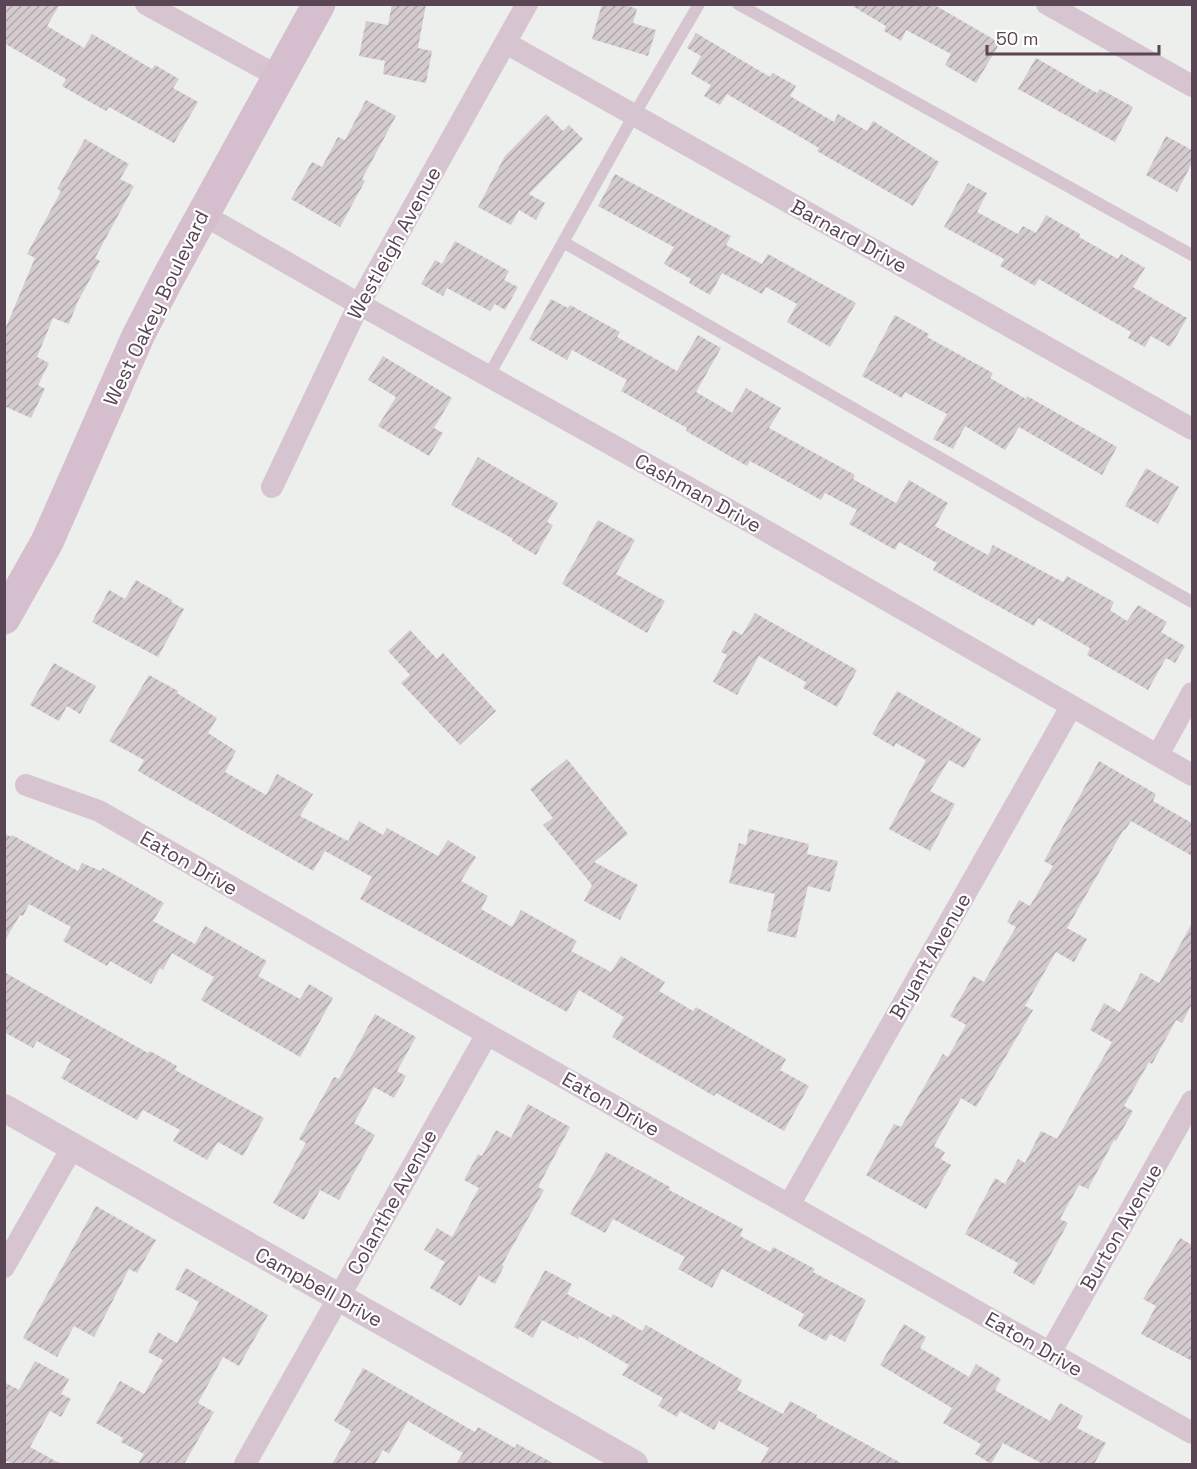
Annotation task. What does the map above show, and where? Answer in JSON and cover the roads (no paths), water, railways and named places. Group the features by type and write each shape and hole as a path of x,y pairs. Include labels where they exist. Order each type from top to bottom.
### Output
{"main road":[{"name":"West Oakey Boulevard","path":"4,618 47,542 138,336 202,214 319,4"}],"street":[{"path":"146,4 279,77"},
{"name":"Westleigh Avenue","path":"272,487 359,304 527,4"},
{"path":"1047,4 1192,86"},
{"name":"Barnard Drive","path":"506,43 1192,429"},
{"name":"Cashman Drive","path":"202,214 761,528 1192,775"},
{"path":"1158,755 1192,693"},
{"name":"Bryant Avenue","path":"789,1205 1071,706"},
{"name":"Eaton Drive","path":"26,785 99,812 1192,1433"},
{"name":"Colanthe Avenue","path":"244,1464 487,1034"},
{"name":"Burton Avenue","path":"1050,1353 1192,1101"},
{"name":"Campbell Drive","path":"4,1108 339,1298 603,1457 634,1464"},
{"path":"4,1267 72,1148"}],"lane":[{"path":"489,375 634,115 699,4"},
{"path":"738,4 1192,255"},
{"path":"563,242 1192,602"}]}
